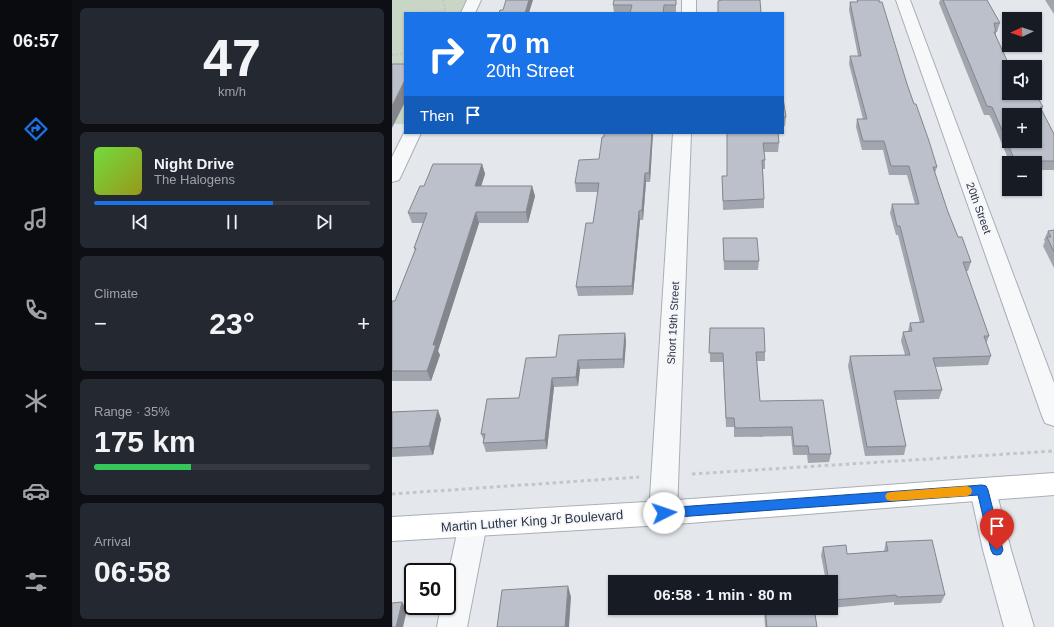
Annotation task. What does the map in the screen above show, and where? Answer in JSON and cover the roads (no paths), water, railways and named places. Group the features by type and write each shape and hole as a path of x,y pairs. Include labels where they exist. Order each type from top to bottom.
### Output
{"main road":[{"name":"Martin Luther King Jr Boulevard","path":"392,529 664,513 1054,484"}],"street":[{"path":"468,12 474,0"},
{"path":"688,12 689,0"},
{"name":"20th Street","path":"903,0 1054,416"},
{"path":"392,176 412,134"},
{"name":"Short 19th Street","path":"664,513 682,134"},
{"path":"982,490 1019,627"},
{"path":"452,627 473,524"}]}
